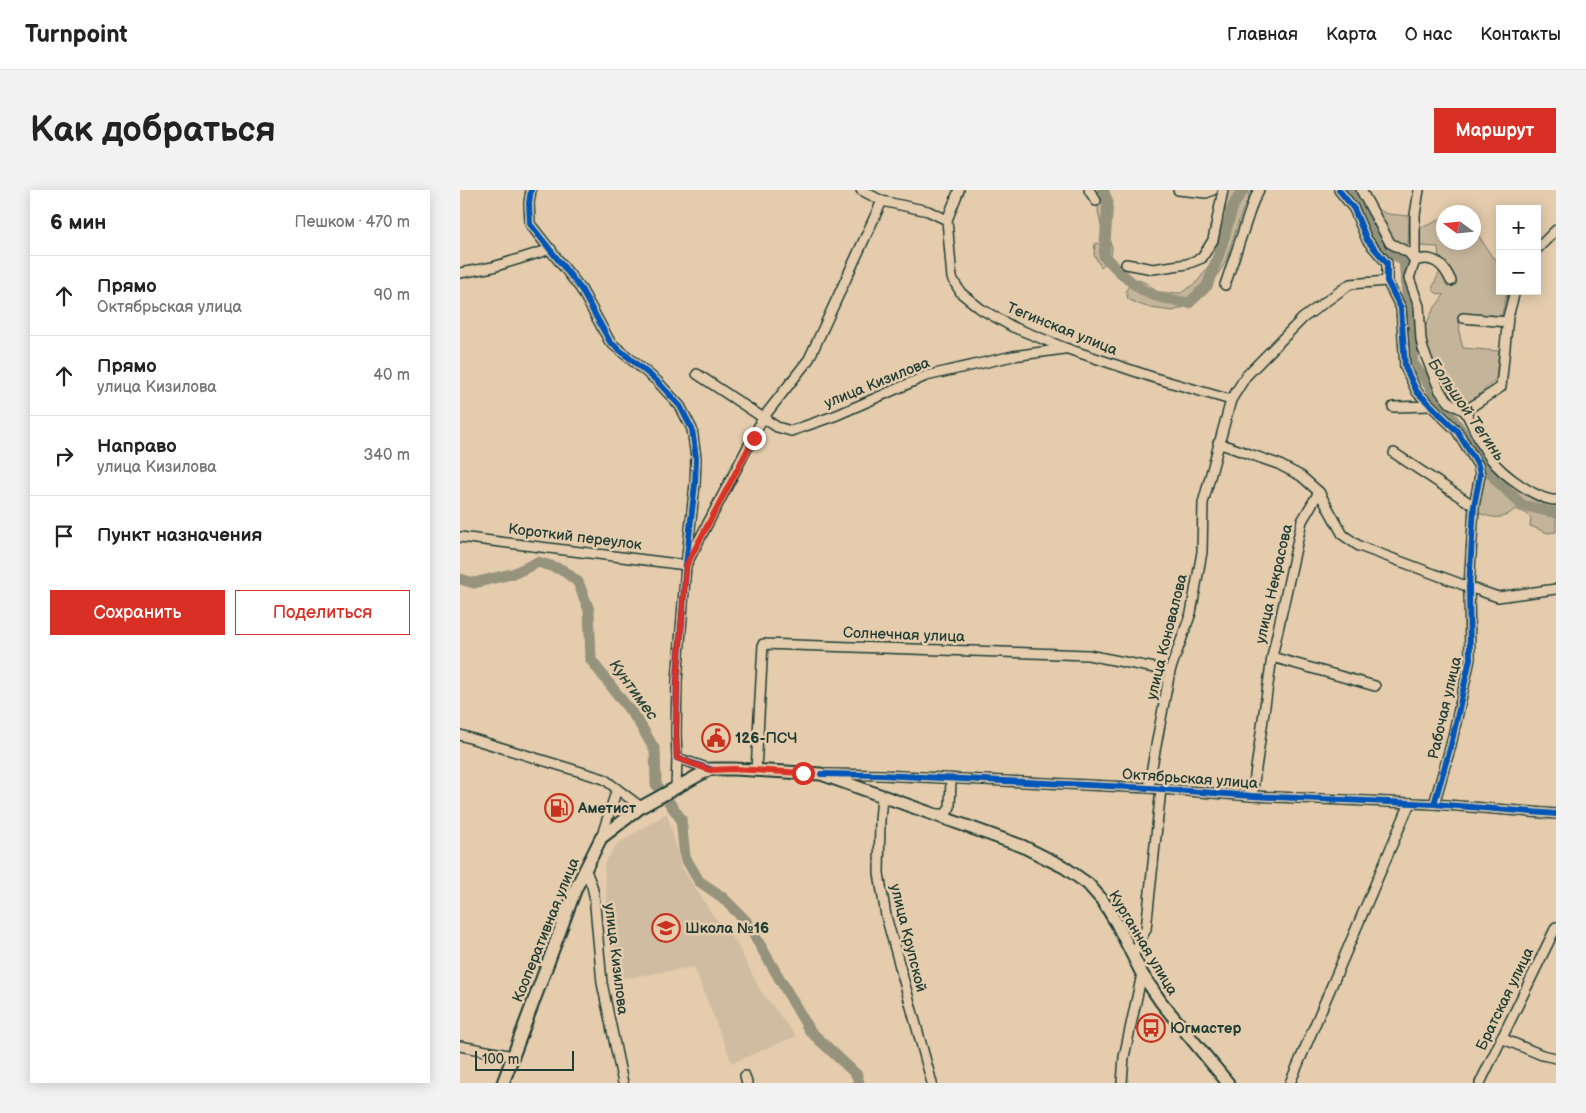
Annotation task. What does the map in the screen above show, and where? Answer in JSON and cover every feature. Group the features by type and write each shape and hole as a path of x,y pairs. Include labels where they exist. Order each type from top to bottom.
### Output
{"main road":[{"name":"Октябрьская улица","path":"600,838 641,807 710,770 734,769 821,774"},
{"name":"Курганная улица","path":"821,774 1042,855 1064,867 1088,884 1117,924 1142,974 1161,1002 1228,1083"},
{"name":"Кооперативная улица","path":"503,1083 576,888 600,838"}],"street":[{"path":"531,190 529,203 530,224 581,289 610,342 657,381 680,406 692,429 696,458 696,484 686,566 677,681 676,788"},
{"path":"861,190 882,201 928,211 947,220"},
{"name":"Тегинская улица","path":"959,190 947,220 952,278 961,293 981,309 1013,327 1065,348 1155,378 1231,400"},
{"path":"1089,190 1096,201"},
{"path":"1178,190 1206,192 1213,190"},
{"path":"1126,264 1153,269 1187,264 1202,258 1213,240 1223,190"},
{"path":"1224,285 1259,190"},
{"path":"1339,190 1354,209 1367,240 1387,263 1387,281 1402,308 1405,368 1417,392 1457,431 1478,464 1480,475 1474,506 1469,587"},
{"path":"1360,190 1390,243 1412,250"},
{"path":"1419,190 1414,215 1412,250 1415,261 1409,278 1419,306 1423,349 1440,391 1450,403 1465,411 1491,460 1520,486 1548,500 1556,500"},
{"path":"686,566 763,418 809,359 882,201"},
{"path":"1541,245 1556,230"},
{"path":"460,273 493,267 551,249"},
{"path":"1415,261 1431,258 1437,261 1451,281"},
{"name":"улица Коновалова","path":"1149,788 1170,671 1191,614 1202,552 1203,503 1231,400 1246,376 1303,318 1350,284 1387,281"},
{"path":"1465,411 1501,387 1507,322 1514,295"},
{"path":"1463,318 1507,322"},
{"name":"улица Кизилова","path":"697,374 777,427 791,431 837,415 926,376 1013,356 1065,348"},
{"path":"1393,407 1431,406"},
{"path":"1218,443 1278,464 1301,476 1319,492 1342,535 1359,546 1498,597 1556,589"},
{"path":"1394,453 1474,506"},
{"name":"улица Некрасова","path":"1252,796 1272,657 1302,521 1319,492"},
{"name":"Короткий переулок","path":"460,536 686,566"},
{"name":"Рабочая улица","path":"1434,804 1451,745 1470,659 1469,587"},
{"name":"Солнечная улица","path":"756,771 763,644 1088,655 1170,671"},
{"name":"улица Некрасова","path":"1272,657 1375,686"},
{"path":"460,736 604,779 641,807"},
{"path":"677,758 710,770"},
{"name":"Октябрьская улица","path":"821,774 881,775 1149,788 1252,796 1434,804 1556,814"},
{"name":"улица Крупской","path":"881,775 874,783 874,788 879,796 879,873 886,916 932,1083"},
{"path":"928,814 946,814 950,807 951,779"},
{"name":"Кооперативная улица","path":"600,838 617,789"},
{"path":"1132,955 1146,929 1161,789"},
{"path":"1290,1083 1410,803"},
{"path":"950,807 959,820 970,828"},
{"name":"улица Кизилова","path":"585,868 594,895 602,983 623,1083"},
{"name":"Братская улица","path":"1480,1083 1556,927"},
{"path":"1122,1083 1124,1057 1142,974"},
{"path":"1501,1038 1542,1055 1556,1058"},
{"path":"460,1046 513,1056"}],"shaded area":[{"path":"1097,190 1108,190 1106,232 1112,247 1111,258 1101,267 1094,255 1095,243 1100,244 1103,235 1098,211 1099,194"},
{"path":"1227,190 1249,190 1249,199 1243,209 1225,263 1206,293 1192,304 1173,311 1151,308 1128,299 1126,291 1129,285 1136,279 1148,284 1157,292 1181,293 1198,281 1214,258 1221,254 1229,238 1230,226 1225,211"},
{"path":"1376,209 1388,214 1409,216 1408,244 1405,247 1391,239"},
{"path":"1436,221 1436,247 1421,246 1418,242 1418,230"},
{"path":"1481,239 1492,257 1496,260 1496,295 1507,295 1501,317 1459,314 1460,337 1463,348 1499,351 1496,379 1470,403 1458,405 1445,396 1426,352 1424,329 1433,310 1444,295 1436,293 1432,289 1440,271 1438,250 1481,250"},
{"path":"1491,460 1520,486 1556,500 1556,532 1548,533 1530,526 1531,518 1526,513 1515,509 1502,517 1478,513 1474,506 1478,465"},
{"name":"Школа №16","path":"667,813 681,866 712,914 736,942 760,990 796,1036 732,1063 694,967 613,980 604,864 616,845"}],"waterway":[{"name":"Большой Тегинь","path":"1103,190 1108,202 1104,256 1129,280 1146,292 1162,298 1189,303 1207,286 1220,251 1233,206 1243,190"},
{"name":"Большой Тегинь","path":"1350,190 1364,208 1383,249 1404,260 1413,363 1496,480 1522,505 1556,513"},
{"name":"Кунтимес","path":"460,579 474,583 515,573 538,562 563,570 578,582 589,610 591,660 638,721 655,750 656,784 681,819 685,857 699,881 722,897 746,921 810,1031 857,1075 859,1083"}],"cycle path":[{"path":"531,190 529,203 530,224 581,289 610,342 657,381 680,406 692,429 696,458 695,484 686,565 677,681 677,758 710,769"},
{"path":"1339,190 1354,209 1367,240 1387,263 1387,281 1401,308 1405,367 1417,392 1457,431 1478,465 1480,475 1474,506 1469,587 1470,659 1451,745 1434,804"},
{"path":"821,774 881,775 1149,788 1252,796 1434,804 1556,814"}],"place":[{"name":"126-ПСЧ","path":"716,738"},
{"name":"Аметист","path":"559,808"},
{"name":"Школа №16","path":"666,928"},
{"name":"Югмастер","path":"1151,1028"}],"route":[{"path":"754,438 686,566 677,681 677,758 710,770 734,769 803,773"}]}
